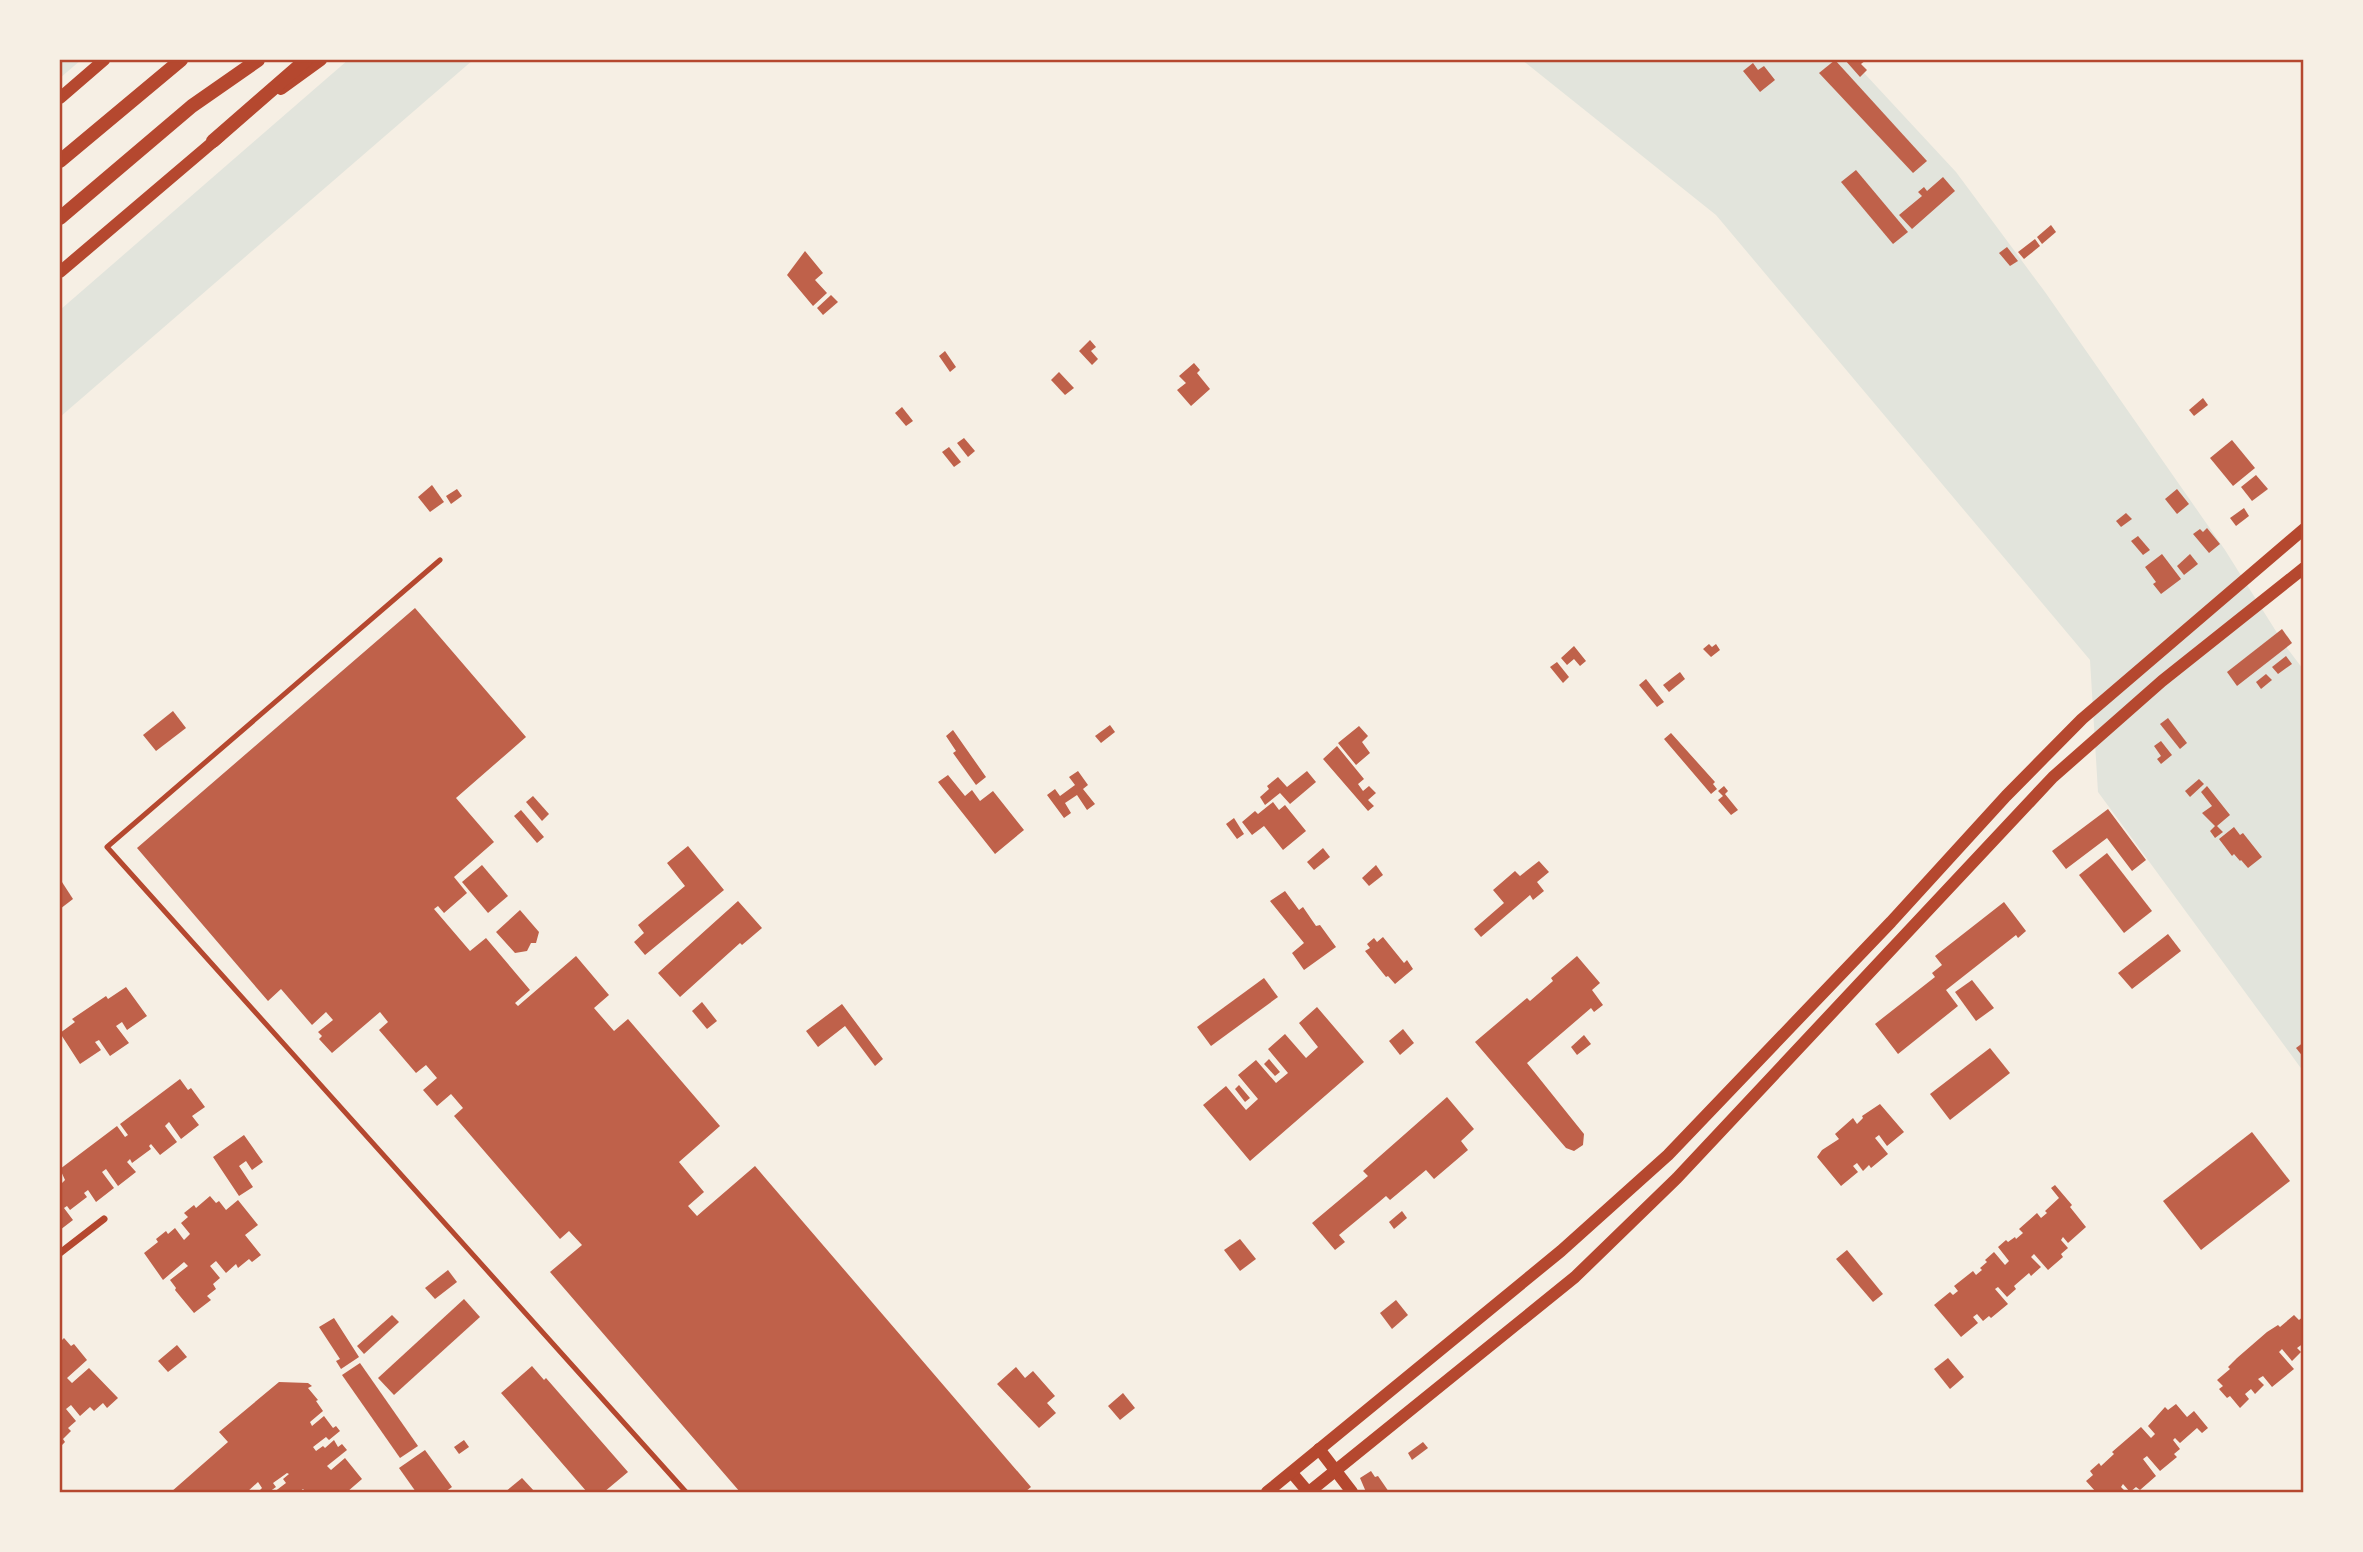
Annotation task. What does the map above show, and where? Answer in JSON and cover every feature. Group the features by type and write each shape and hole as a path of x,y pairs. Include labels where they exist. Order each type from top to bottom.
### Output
{"main road":[{"path":"60,161 181,60"},
{"path":"60,218 192,106 258,60"},
{"path":"213,141 306,60"}],"street":[{"path":"60,98 104,60"},
{"path":"60,272 213,141 321,60"},
{"path":"1267,1493 1561,1251 1668,1154 2082,719 2304,528"},
{"path":"1292,1473 1309,1493 1593,1261 1677,1178 2053,776 2162,681 2304,568"},
{"path":"60,1253 104,1219"},
{"path":"1319,1449 1352,1493"}],"lane":[{"path":"440,560 107,847 686,1493"}],"shaded area":[{"path":"60,60 81,60 60,78"},
{"path":"348,60 473,60 60,417 60,310"},
{"path":"1522,60 1852,60 1956,172 2045,292 2225,550 2284,644 2303,669 2303,1071 2098,792 2090,660 1716,215"}],"building":[{"path":"1835,60 1927,161 1913,173 1819,73"},
{"path":"1845,60 1866,60 1861,64 1867,70 1860,77"},
{"path":"1753,63 1758,70 1764,66 1775,80 1760,92 1743,71"},
{"path":"1856,170 1908,232 1893,244 1841,182"},
{"path":"1943,177 1955,191 1912,229 1899,215 1922,196 1918,192 1924,187 1927,191"},
{"path":"2051,225 2056,232 2042,244 2037,237"},
{"path":"2035,239 2040,246 2024,259 2018,252"},
{"path":"2007,247 2018,261 2010,266 1999,253"},
{"path":"805,251 823,273 815,280 827,293 813,306 787,275"},
{"path":"831,295 838,302 823,315 817,308"},
{"path":"1090,340 1096,347 1091,351 1098,359 1092,365 1079,351"},
{"path":"945,351 956,367 950,372 939,356"},
{"path":"1194,363 1200,370 1197,373 1210,389 1191,406 1177,390 1186,383 1179,376"},
{"path":"1059,372 1074,388 1065,395 1051,380"},
{"path":"2203,398 2208,405 2194,416 2189,410"},
{"path":"902,407 913,421 906,426 895,413"},
{"path":"964,438 975,451 968,457 957,443"},
{"path":"2232,440 2255,468 2233,486 2210,458"},
{"path":"949,447 961,462 954,467 942,452"},
{"path":"2256,475 2268,489 2252,501 2241,487"},
{"path":"432,485 444,502 430,512 418,497"},
{"path":"457,489 462,496 451,504 446,496"},
{"path":"2177,489 2189,504 2177,514 2165,499"},
{"path":"2244,508 2249,516 2236,526 2230,518"},
{"path":"2126,513 2132,519 2121,527 2116,521"},
{"path":"2207,528 2220,544 2209,553 2193,534 2200,529 2203,532"},
{"path":"2138,536 2150,550 2143,555 2131,541"},
{"path":"2162,554 2181,579 2161,594 2145,567"},
{"path":"2190,554 2198,564 2184,575 2177,566"},
{"path":"415,608 526,737 456,798 494,842 454,877 467,893 444,913 438,906 434,909 470,951 486,938 530,990 515,1003 518,1006 576,956 609,995 594,1008 614,1031 628,1019 720,1126 679,1162 704,1192 688,1206 697,1216 755,1166 1031,1487 1025,1492 740,1492 550,1272 582,1245 569,1231 560,1239 454,1116 463,1108 451,1094 437,1106 423,1090 437,1078 426,1065 416,1073 379,1030 388,1022 380,1012 332,1053 319,1039 322,1036 318,1032 333,1020 326,1012 312,1025 281,989 268,1001 137,848"},
{"path":"2282,629 2292,643 2237,686 2227,672"},
{"path":"1709,644 1712,647 1716,644 1720,650 1711,657 1703,649"},
{"path":"1574,646 1586,661 1580,666 1574,659 1567,665 1561,658"},
{"path":"2286,656 2292,664 2278,674 2272,667"},
{"path":"1557,662 1569,677 1563,683 1550,667"},
{"path":"1680,672 1685,679 1669,692 1663,685"},
{"path":"2266,674 2272,680 2261,689 2256,682"},
{"path":"1646,679 1664,702 1657,707 1639,685"},
{"path":"173,711 186,728 156,751 143,735"},
{"path":"2168,718 2187,743 2180,749 2160,724"},
{"path":"1110,725 1115,732 1101,743 1095,736"},
{"path":"1359,726 1368,736 1362,742 1370,753 1356,765 1338,743"},
{"path":"953,730 986,777 976,785 953,753 956,751 946,736"},
{"path":"1671,733 1715,782 1713,784 1717,789 1711,794 1664,739"},
{"path":"2161,741 2172,755 2161,764 2157,759 2161,756 2154,746"},
{"path":"1337,746 1364,779 1358,784 1363,791 1369,786 1376,793 1368,800 1374,806 1368,811 1323,759"},
{"path":"1078,771 1088,785 1083,789 1095,804 1087,810 1077,795 1065,803 1071,813 1064,818 1047,795 1055,789 1060,796 1075,785 1069,777"},
{"path":"1307,771 1316,782 1290,804 1280,793 1265,805 1260,797 1269,789 1267,786 1278,777 1287,787"},
{"path":"948,775 965,796 972,790 980,801 993,791 1024,830 995,854 938,782"},
{"path":"2199,779 2204,784 2190,797 2185,791"},
{"path":"1724,786 1728,791 1725,794 1738,810 1731,815 1718,800 1723,796 1718,791"},
{"path":"2207,786 2230,815 2217,826 2223,832 2215,838 2210,831 2215,826 2202,813 2212,806 2201,792"},
{"path":"533,796 549,814 542,821 526,802"},
{"path":"1273,802 1279,810 1285,805 1306,831 1283,850 1264,826 1252,835 1242,822 1255,811 1258,814"},
{"path":"2108,809 2146,860 2132,871 2107,838 2066,869 2052,851"},
{"path":"521,810 544,837 537,843 514,816"},
{"path":"1234,818 1244,834 1237,839 1226,824"},
{"path":"2234,827 2240,835 2243,833 2262,857 2248,868 2234,854 2232,856 2219,839"},
{"path":"688,846 724,890 645,955 634,942 644,933 638,925 685,886 667,863"},
{"path":"1323,848 1330,857 1314,870 1307,862"},
{"path":"2107,853 2152,911 2124,933 2079,875"},
{"path":"1539,861 1549,872 1537,882 1544,891 1533,900 1530,895 1481,937 1474,929 1504,903 1493,890 1515,871 1520,876"},
{"path":"482,865 508,896 488,913 462,882"},
{"path":"1376,865 1383,875 1369,886 1362,878"},
{"path":"60,879 73,899 60,909"},
{"path":"1285,891 1299,910 1303,907 1316,926 1320,925 1336,947 1304,970 1292,953 1304,943 1270,901"},
{"path":"738,901 762,928 742,945 740,943 680,997 658,973"},
{"path":"2004,902 2026,931 2018,938 2016,935 1946,990 1958,1006 1898,1054 1875,1024 1935,977 1932,973 1942,965 1935,956"},
{"path":"520,910 539,932 536,943 531,943 527,951 515,953 496,932"},
{"path":"2168,934 2181,951 2132,989 2118,973"},
{"path":"1383,937 1404,963 1407,960 1413,969 1395,984 1365,951 1370,948 1367,944 1374,938 1377,942"},
{"path":"1577,956 1600,983 1592,990 1603,1005 1594,1012 1591,1008 1527,1063 1584,1134 1583,1145 1574,1151 1566,1148 1475,1042 1527,998 1530,1001"},
{"path":"1264,978 1278,997 1211,1046 1197,1027"},
{"path":"1972,980 1994,1008 1976,1021 1955,992"},
{"path":"126,987 147,1016 127,1030 122,1022 116,1026 129,1043 110,1056 99,1040 95,1042 101,1050 80,1064 60,1033 75,1022 72,1019 106,996 108,999"},
{"path":"702,1002 717,1021 707,1029 692,1011"},
{"path":"842,1004 883,1059 875,1066 845,1026 818,1047 806,1031"},
{"path":"1317,1007 1364,1062 1250,1161 1203,1105 1226,1086 1246,1110 1258,1099 1238,1075 1256,1060 1276,1083 1288,1073 1268,1049 1285,1034 1306,1058 1318,1047 1299,1023"},
{"path":"1403,1029 1414,1043 1400,1055 1389,1041"},
{"path":"1584,1035 1591,1044 1577,1055 1571,1047"},
{"path":"2304,1042 2304,1058 2296,1048"},
{"path":"1990,1048 2010,1073 1950,1120 1930,1094"},
{"path":"1269,1059 1280,1072 1275,1076 1264,1064"},
{"path":"180,1079 188,1090 191,1088 205,1107 192,1116 199,1125 181,1139 169,1122 165,1126 177,1142 160,1155 151,1144 151,1149 132,1163 130,1159 127,1162 136,1172 118,1186 106,1169 102,1172 114,1188 96,1202 88,1190 84,1193 87,1197 70,1210 67,1206 64,1208 73,1220 60,1230 60,1181 62,1183 65,1180 60,1169 117,1126 125,1137 128,1135 120,1124"},
{"path":"1239,1085 1250,1098 1245,1102 1235,1089"},
{"path":"1447,1097 1474,1129 1461,1141 1468,1150 1434,1179 1426,1170 1390,1200 1386,1196 1339,1235 1345,1242 1335,1250 1312,1223 1368,1176 1363,1171"},
{"path":"1880,1104 1904,1132 1887,1146 1879,1135 1875,1138 1888,1154 1863,1171 1857,1163 1853,1166 1858,1172 1841,1186 1817,1157 1822,1150 1839,1139 1835,1134 1853,1118 1857,1124 1862,1116"},
{"path":"2252,1132 2290,1181 2201,1250 2163,1201"},
{"path":"244,1135 263,1162 252,1170 246,1161 239,1166 253,1187 239,1196 213,1157"},
{"path":"2055,1185 2086,1227 2068,1243 2063,1237 2061,1240 2068,1248 2061,1254 2063,1257 2048,1270 2034,1254 2031,1257 2041,1267 2014,1286 2016,1289 2007,1297 1998,1287 1995,1289 2008,1304 1983,1321 1977,1314 1973,1317 1978,1323 1961,1337 1934,1305 1950,1292 1953,1295 1958,1291 1954,1286 1973,1271 1976,1275 1982,1270 1980,1268 1987,1262 1985,1260 1994,1252 2005,1265 2009,1261 1998,1247 2006,1240 2008,1242 2015,1237 2016,1239 2023,1233 2019,1229 2037,1213 2041,1218 2047,1213 2045,1211 2059,1198 2051,1188"},
{"path":"210,1196 216,1203 219,1201 226,1210 238,1200 258,1225 245,1235 261,1255 252,1262 249,1259 238,1268 236,1264 226,1273 216,1261 210,1266 220,1278 213,1284 216,1289 207,1296 211,1300 194,1313 170,1280 188,1266 184,1262 163,1280 144,1253 158,1242 156,1239 175,1228 184,1240 190,1234 181,1223 188,1217 184,1213 194,1205 196,1208"},
{"path":"1402,1211 1407,1218 1394,1229 1389,1222"},
{"path":"1240,1239 1256,1259 1240,1271 1224,1250"},
{"path":"1847,1250 1883,1294 1873,1302 1836,1259"},
{"path":"448,1270 457,1282 435,1299 425,1288"},
{"path":"464,1299 480,1317 394,1395 378,1378"},
{"path":"1396,1300 1408,1315 1392,1329 1380,1313"},
{"path":"392,1315 399,1322 364,1354 357,1346"},
{"path":"2294,1315 2299,1320 2304,1316 2304,1343 2297,1348 2301,1352 2292,1361 2282,1349 2279,1352 2294,1369 2272,1387 2263,1376 2258,1379 2264,1385 2255,1394 2251,1389 2245,1394 2249,1399 2240,1408 2230,1396 2227,1398 2219,1389 2223,1386 2217,1380 2267,1332 2278,1325 2280,1327"},
{"path":"334,1318 359,1357 341,1369 336,1361 340,1359 319,1327"},
{"path":"64,1338 71,1346 74,1344 87,1360 67,1378 72,1383 89,1368 118,1398 107,1408 103,1403 94,1411 90,1407 80,1416 71,1405 66,1409 76,1421 68,1428 71,1431 60,1447 60,1342"},
{"path":"177,1345 187,1357 168,1372 158,1361"},
{"path":"1948,1358 1964,1377 1950,1389 1934,1369"},
{"path":"360,1363 418,1446 400,1458 342,1375"},
{"path":"532,1366 544,1380 546,1378 628,1472 604,1492 587,1492 501,1393"},
{"path":"1016,1367 1025,1378 1033,1371 1055,1396 1047,1403 1056,1413 1039,1428 997,1384"},
{"path":"279,1382 308,1383 312,1386 308,1388 323,1411 310,1422 312,1426 324,1416 333,1428 336,1426 340,1431 329,1440 326,1437 313,1447 316,1451 323,1446 325,1448 334,1440 338,1447 342,1444 347,1450 327,1466 331,1470 345,1458 362,1479 347,1492 306,1492 303,1489 299,1492 274,1492 286,1483 283,1479 289,1474 287,1473 273,1483 276,1487 269,1492 262,1492 258,1482 247,1492 171,1492 228,1442 219,1432"},
{"path":"1123,1393 1135,1408 1120,1420 1108,1406"},
{"path":"2176,1404 2187,1417 2194,1411 2208,1428 2202,1433 2197,1428 2180,1443 2175,1438 2173,1440 2180,1449 2174,1454 2177,1457 2160,1471 2147,1456 2143,1459 2156,1476 2140,1490 2136,1487 2130,1492 2123,1484 2121,1487 2126,1492 2096,1492 2086,1481 2093,1475 2090,1471 2099,1463 2101,1466 2114,1454 2112,1452 2141,1427 2151,1438 2155,1434 2148,1426 2165,1407 2168,1410"},
{"path":"464,1440 469,1447 459,1454 454,1447"},
{"path":"1423,1442 1428,1448 1412,1460 1408,1453"},
{"path":"425,1450 452,1487 445,1492 416,1492 399,1468"},
{"path":"1371,1471 1389,1492 1366,1492 1360,1478"},
{"path":"522,1478 535,1492 505,1492"}]}
